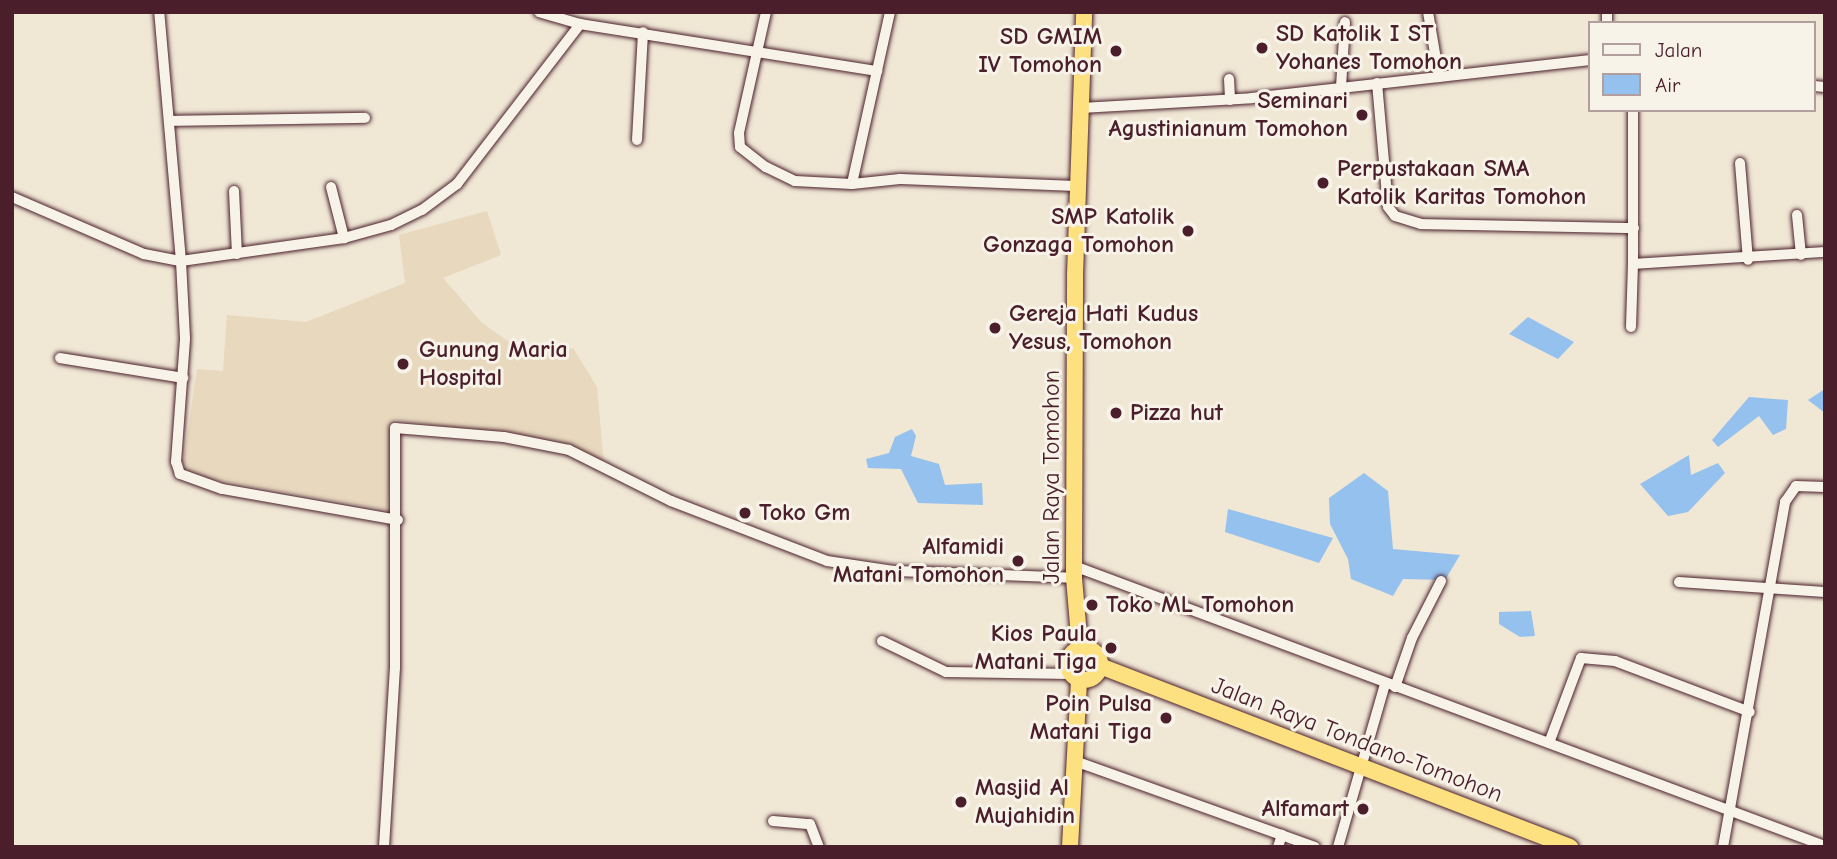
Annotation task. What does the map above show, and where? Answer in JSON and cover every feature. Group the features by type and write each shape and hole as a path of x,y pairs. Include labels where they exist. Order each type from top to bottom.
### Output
{"highway":[{"name":"Jalan Raya Tomohon","path":"1070,847 1075,677 1068,661 1080,648 1074,572 1077,186 1084,12"},
{"path":"1075,677 1093,678 1100,667 1097,653 1080,648"},
{"name":"Jalan Raya Tondano-Tomohon","path":"1100,667 1127,674 1570,847"}],"street":[{"path":"159,12 181,261 183,378 176,462 184,477 234,491 398,520"},
{"path":"539,12 580,24 757,49 877,71"},
{"path":"766,12 739,133 740,147 766,167 795,181 852,184 926,180 1077,186"},
{"path":"852,184 890,12"},
{"path":"1428,12 1439,77"},
{"path":"1341,87 1345,22"},
{"path":"12,197 144,254 181,261 344,238 391,225 422,210 457,184 514,105 580,24"},
{"path":"637,140 643,32"},
{"path":"1080,108 1230,100 1588,60"},
{"path":"1229,79 1230,100"},
{"path":"1377,83 1388,207 1395,216 1421,224 1633,228"},
{"path":"1631,327 1633,112"},
{"path":"169,121 365,118"},
{"path":"1740,163 1748,260"},
{"path":"331,187 344,238"},
{"path":"234,191 237,254"},
{"path":"1797,215 1801,256"},
{"path":"1633,264 1748,260 1825,252"},
{"path":"60,358 183,378"},
{"path":"384,847 395,668 398,520 395,428 504,437 569,450 659,497 827,561 895,571 1074,572 1549,743 1730,813 1825,846"},
{"path":"1723,847 1773,588 1785,502 1796,486 1825,487"},
{"path":"1338,847 1359,765 1390,686 1441,581"},
{"path":"1679,582 1825,592"},
{"path":"881,641 946,672 1075,677"},
{"path":"1549,743 1581,657 1615,661 1750,712"},
{"path":"1072,760 1315,847"},
{"path":"773,821 810,824 819,847"},
{"path":"1278,847 1282,835"}],"shaded area":[{"name":"Gunung Maria Hospital","path":"487,211 501,255 443,278 482,323 532,358 573,348 597,387 604,465 541,438 395,420 387,510 193,476 183,464 197,369 223,371 227,315 306,322 405,283 399,235"}],"water":[{"path":"1528,317 1574,342 1558,359 1509,334"},
{"path":"1825,389 1825,413 1808,400"},
{"path":"1749,397 1788,400 1786,429 1773,435 1759,416 1718,447 1712,440"},
{"path":"912,429 916,436 911,456 939,464 945,485 982,483 983,505 918,503 901,469 868,468 866,459 889,453 895,437"},
{"path":"1689,455 1691,475 1718,463 1725,473 1688,512 1668,516 1640,484"},
{"path":"1364,473 1388,491 1393,549 1460,555 1445,580 1403,579 1393,596 1351,579 1348,559 1330,524 1329,498"},
{"path":"1228,509 1333,538 1319,563 1225,532"},
{"path":"1531,611 1535,636 1520,637 1499,624 1499,612"}],"place":[{"name":"SD Katolik I ST Yohanes Tomohon","path":"1262,48"},
{"name":"SD GMIM IV Tomohon","path":"1116,51"},
{"name":"Seminari Agustinianum Tomohon","path":"1362,115"},
{"name":"Perpustakaan SMA Katolik Karitas Tomohon","path":"1323,183"},
{"name":"SMP Katolik Gonzaga Tomohon","path":"1188,231"},
{"name":"Gereja Hati Kudus Yesus, Tomohon","path":"995,328"},
{"name":"Gunung Maria Hospital","path":"403,364"},
{"name":"Pizza hut","path":"1116,413"},
{"name":"Toko Gm","path":"745,513"},
{"name":"Alfamidi Matani Tomohon","path":"1018,561"},
{"name":"Toko ML Tomohon","path":"1092,605"},
{"name":"Kios Paula Matani Tiga","path":"1111,648"},
{"name":"Poin Pulsa Matani Tiga","path":"1166,718"},
{"name":"Masjid Al Mujahidin","path":"961,802"},
{"name":"Alfamart","path":"1363,809"}]}
